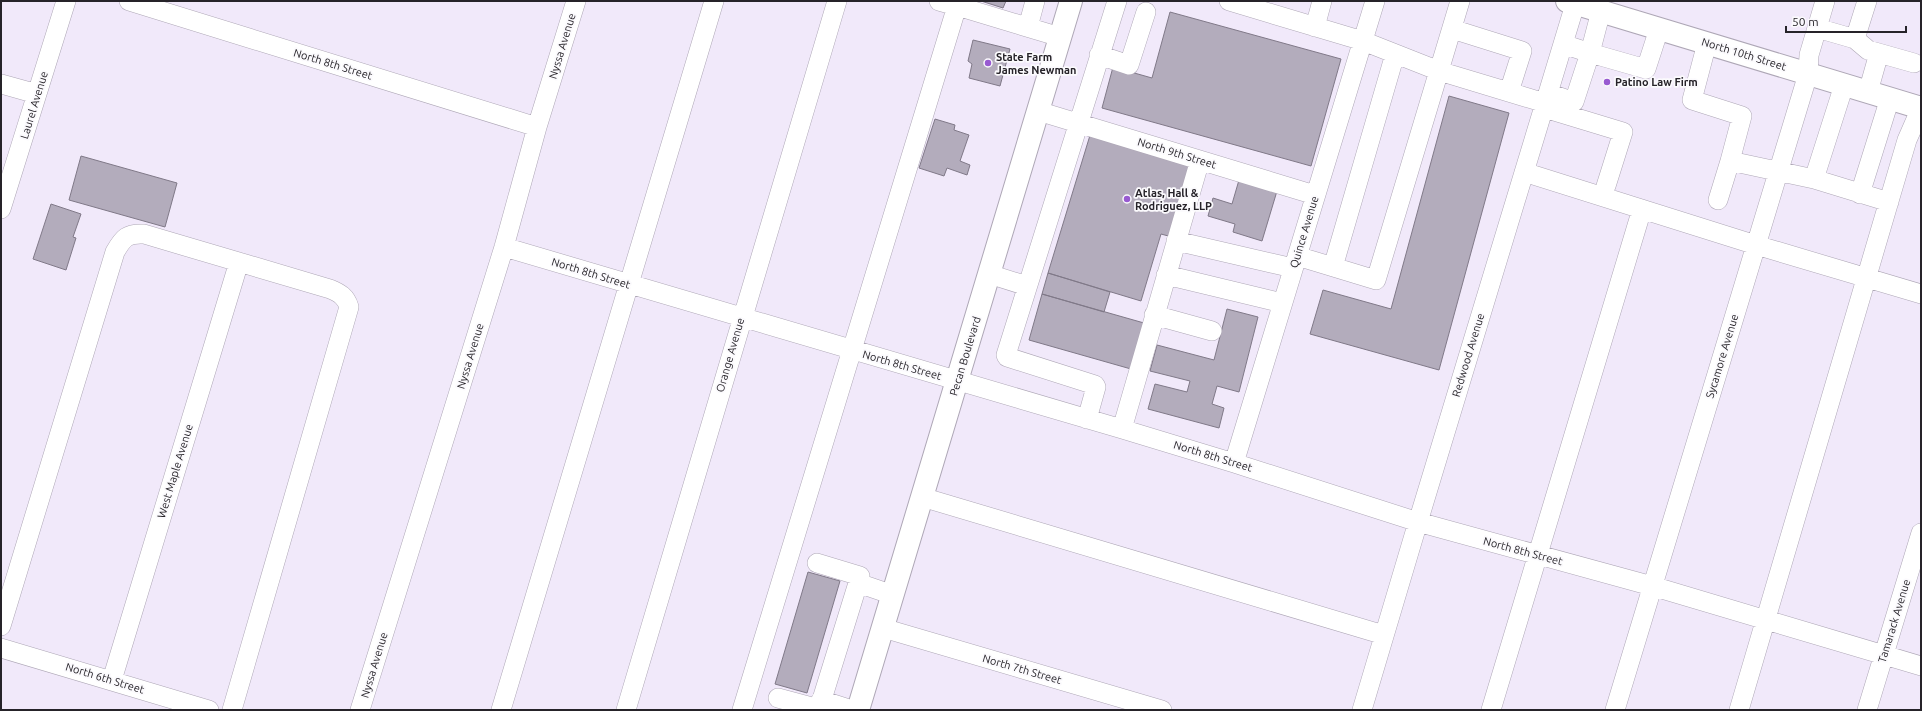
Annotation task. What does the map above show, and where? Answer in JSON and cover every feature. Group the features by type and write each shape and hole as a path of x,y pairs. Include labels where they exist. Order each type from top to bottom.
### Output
{"main road":[{"name":"Pecan Boulevard","path":"858,710 1071,1"},
{"name":"North 10th Street","path":"1573,2 1921,108"}],"street":[{"name":"Laurel Avenue","path":"1,209 66,1"},
{"name":"North 8th Street","path":"129,1 537,127"},
{"name":"Nyssa Avenue","path":"360,710 504,247 537,127 576,1"},
{"path":"501,710 714,1"},
{"name":"Orange Avenue","path":"626,710 741,318 837,1"},
{"path":"1028,27 1035,1"},
{"path":"1087,419 1096,387 1095,385 1007,357 1006,355 1077,123 1117,1"},
{"path":"1229,1 1265,6 1315,26 1363,41 1439,71 1509,92 1546,101 1623,132 1606,186"},
{"path":"1315,26 1322,1"},
{"name":"Quince Avenue","path":"1234,463 1375,1"},
{"path":"1176,241 1332,267 1376,280 1460,1"},
{"name":"Sycamore Avenue","path":"1615,710 1808,74 1809,55 1825,1"},
{"path":"1855,39 1867,1"},
{"name":"Redwood Avenue","path":"1362,710 1563,44 1573,2"},
{"path":"742,710 853,350 951,3 1060,37"},
{"path":"1546,101 1574,102 1590,53 1601,11"},
{"path":"1099,55 1129,65 1146,12"},
{"path":"1817,28 1855,39 1868,50 1914,63"},
{"path":"1452,29 1522,51 1509,92"},
{"path":"1563,44 1646,70 1659,29"},
{"path":"1707,43 1692,100 1742,116 1718,200"},
{"path":"1868,92 1879,53"},
{"path":"1332,267 1395,54"},
{"path":"1,84 37,94"},
{"path":"1814,180 1844,85"},
{"path":"1860,194 1890,98"},
{"path":"1739,710 1907,140 1921,108"},
{"name":"North 9th Street","path":"1038,111 1315,195"},
{"path":"1122,429 1200,160"},
{"path":"1730,161 1814,180 1889,202"},
{"path":"1524,172 1756,245 1921,294"},
{"path":"1491,710 1642,209"},
{"path":"1,626 115,252 123,239 134,233 144,234 330,289 341,294 347,301 349,307 232,710"},
{"name":"North 8th Street","path":"504,247 1122,429 1418,522 1652,586 1921,666"},
{"name":"West Maple Avenue","path":"112,680 239,262"},
{"path":"989,274 1027,286"},
{"path":"1166,275 1282,303"},
{"path":"1154,315 1212,330"},
{"path":"922,497 1384,635"},
{"name":"Tamarack Avenue","path":"1867,710 1921,532"},
{"path":"778,698 819,709 858,583 860,576 818,563"},
{"path":"858,583 893,595"},
{"name":"North 7th Street","path":"883,628 1162,710"},
{"name":"North 6th Street","path":"1,648 209,710"},
{"path":"821,700 852,710"}],"building":[{"path":"981,1 1006,1 1003,8"},
{"path":"1170,12 1341,59 1311,166 1102,108 1113,67 1152,78"},
{"name":"State Farm James Newman","path":"973,40 1010,49 1000,86 969,78 972,64 968,61"},
{"path":"1449,96 1509,113 1439,370 1310,334 1323,290 1391,309"},
{"path":"935,119 955,125 954,130 969,135 960,161 970,165 967,175 947,168 944,176 919,168"},
{"name":"Atlas, Hall & Rodriguez, LLP","path":"1091,132 1194,164 1172,237 1161,234 1141,301 1048,273"},
{"path":"81,156 177,183 165,227 69,200"},
{"path":"1239,180 1277,191 1262,241 1233,232 1235,224 1208,216 1213,198 1232,204"},
{"path":"51,204 81,214 73,237 76,238 66,270 33,259"},
{"path":"1048,273 1110,292 1104,312 1042,294"},
{"path":"1042,294 1144,323 1131,369 1029,340"},
{"path":"1227,309 1258,317 1239,392 1217,386 1212,404 1224,408 1219,428 1148,409 1155,384 1187,392 1190,381 1150,371 1157,345 1214,360"},
{"path":"808,572 840,581 807,693 775,684"}],"place":[{"name":"State Farm James Newman","path":"988,63"},
{"name":"Patino Law Firm","path":"1607,82"},
{"name":"Atlas, Hall & Rodriguez, LLP","path":"1127,199"}]}
